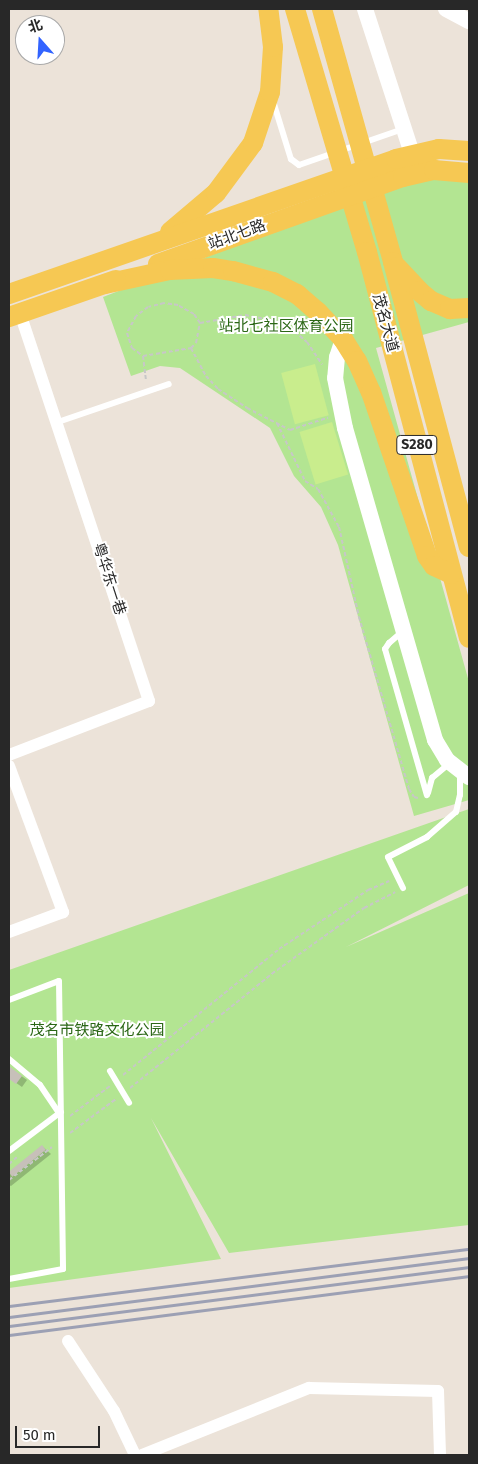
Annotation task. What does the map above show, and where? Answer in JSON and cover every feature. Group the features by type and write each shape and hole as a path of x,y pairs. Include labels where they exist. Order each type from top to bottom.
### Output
{"main road":[{"path":"157,242 216,193 252,143 270,92 273,47 268,9"},
{"name":"茂名大道","path":"295,9 367,252 469,638"},
{"name":"茂名大道","path":"322,9 391,254 469,547"},
{"name":"站北七路","path":"9,294 412,154 439,148 469,151"},
{"name":"站北七路","path":"15,315 403,177 434,170 469,173"},
{"path":"391,254 419,291 431,301 450,309 469,308"},
{"path":"105,284 138,276 193,268 213,268 251,274 273,282 296,294 318,312 343,339 357,361 382,420 427,556 434,566 451,574"}],"street":[{"path":"365,9 412,154"},
{"path":"446,9 469,21"},
{"name":"粤华东一巷","path":"9,755 149,701 58,422 15,315"},
{"path":"343,339 335,378 341,414 433,733 438,746 460,770"},
{"path":"9,766 63,912 9,932"},
{"path":"68,1341 114,1410 135,1455"},
{"path":"142,1455 308,1388 438,1391 440,1455"}],"lane":[{"path":"270,92 289,153 295,164 302,165 404,129"},
{"path":"58,422 168,384"},
{"path":"404,630 389,643 385,650 427,795"},
{"path":"403,888 388,857 427,837 456,812 460,795 460,770 432,778 427,795"},
{"path":"9,1000 60,981 63,1269 9,1279"},
{"path":"9,1059 40,1084 60,1112"},
{"path":"110,1070 128,1103"},
{"path":"9,1151 60,1112"}],"path":[{"path":"164,303 178,305 194,314 200,323 196,343 191,348 143,356 132,348 127,334 136,316 148,306 164,303"},
{"path":"200,323 245,315 285,322 308,342 323,365 336,366"},
{"path":"191,348 206,376 218,389 277,423 294,430 341,414"},
{"path":"143,356 148,391"},
{"path":"277,423 305,481 318,489 339,527 350,567 353,595 409,789 414,797 422,799 427,795"},
{"path":"61,1123 279,949 368,890 398,877"},
{"path":"9,1180 123,1094 277,970 364,908 403,888"}],"green space":[{"name":"站北七社区体育公园","path":"469,178 469,322 376,348 469,682 469,800 414,816 338,545 321,507 294,476 270,428 180,368 160,366 131,376 103,297 333,208 423,180"},
{"path":"315,364 329,415 295,424 281,373"},
{"path":"332,422 348,475 316,485 299,432"},
{"name":"茂名市铁路文化公园","path":"469,809 469,885 346,947 469,893 469,1225 229,1253 151,1118 221,1259 9,1288 9,970"}],"building":[{"path":"9,1066 22,1076 16,1084 9,1079"},
{"path":"42,1145 46,1150 12,1177 9,1172"}],"railway":[{"path":"9,1306 469,1249"},
{"path":"9,1317 469,1258"},
{"path":"9,1326 469,1267"},
{"path":"9,1335 469,1276"}]}
